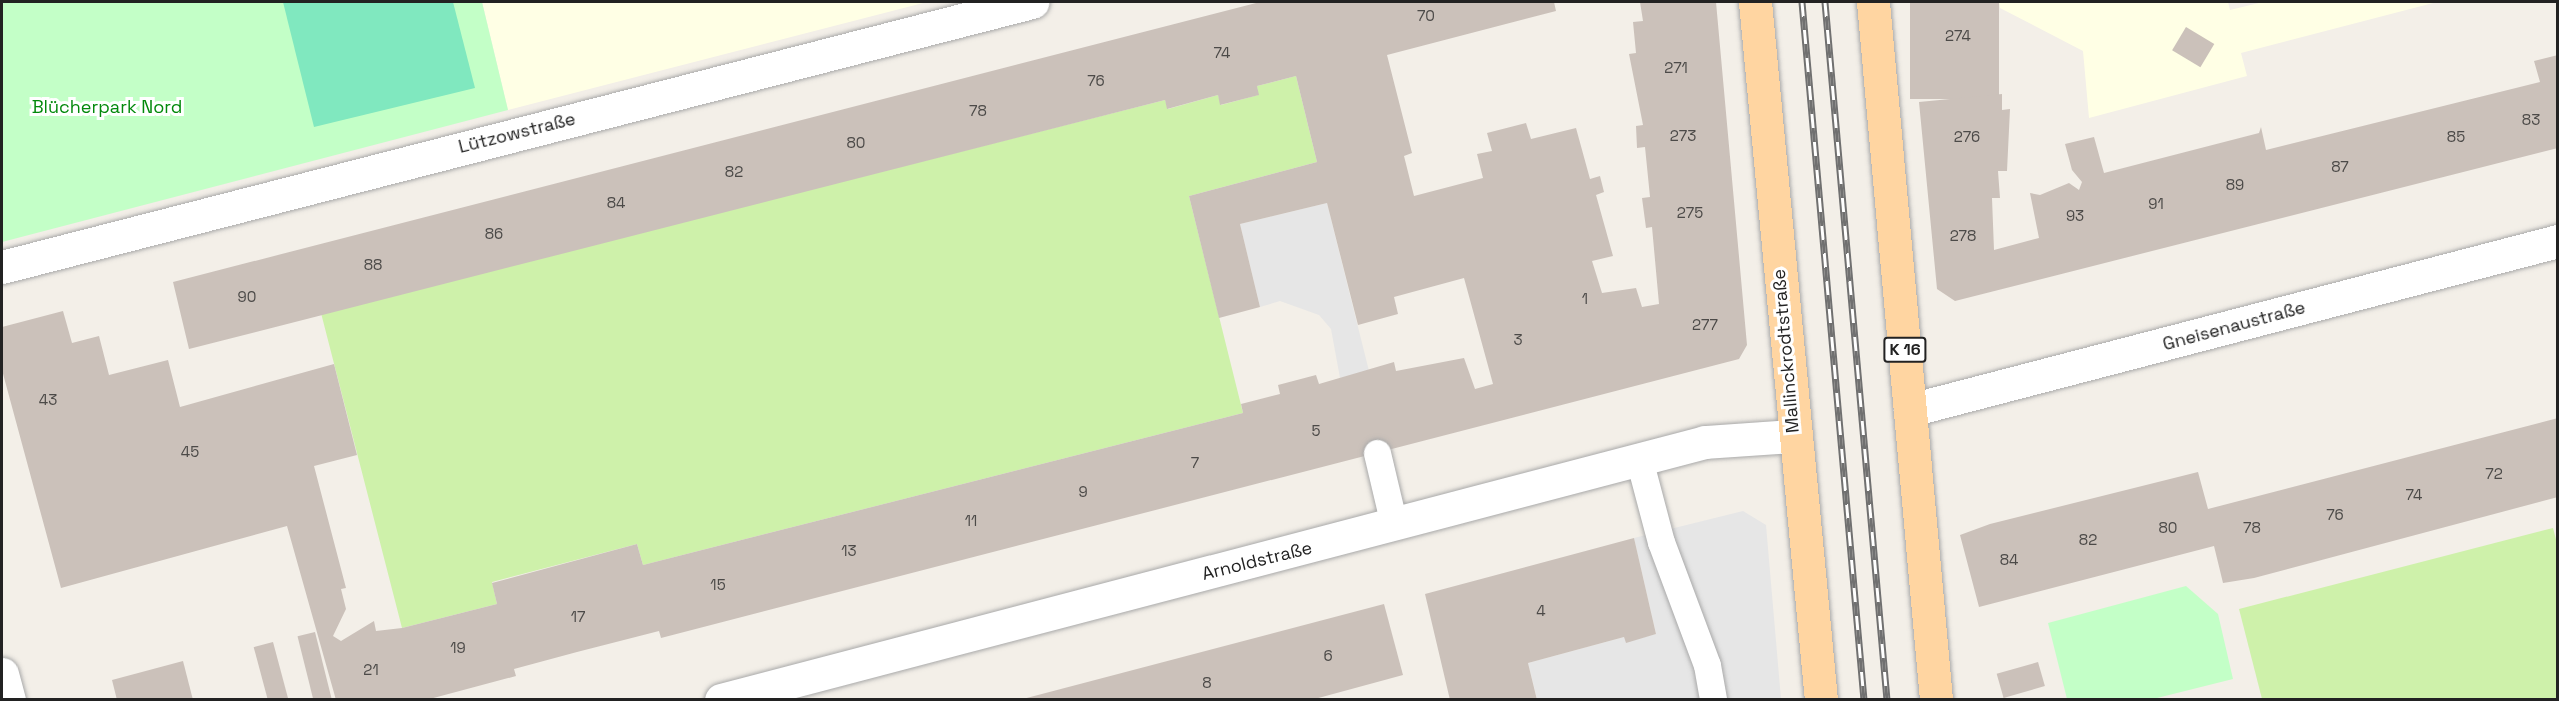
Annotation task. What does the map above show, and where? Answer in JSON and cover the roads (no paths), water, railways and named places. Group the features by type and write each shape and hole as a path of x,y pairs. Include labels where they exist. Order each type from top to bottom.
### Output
{"main road":[{"name":"Mallinckrodtstraße","path":"1755,2 1794,436 1821,699"},
{"name":"K 16","path":"1873,2 1936,699"}],"street":[{"name":"Lützowstraße","path":"2,267 1032,2"},
{"name":"Gneisenaustraße","path":"1910,410 2558,241"},
{"name":"Arnoldstraße","path":"721,699 1705,442 1794,436"},
{"path":"2,674 9,699"}],"lane":[{"path":"1377,453 1394,525"},
{"path":"1639,459 1661,542 1707,665 1713,699"}],"railway":[{"path":"1802,2 1864,700"},
{"path":"1825,2 1887,700"}],"park label":[{"name":"Blücherpark Nord","path":"107,107"}]}
